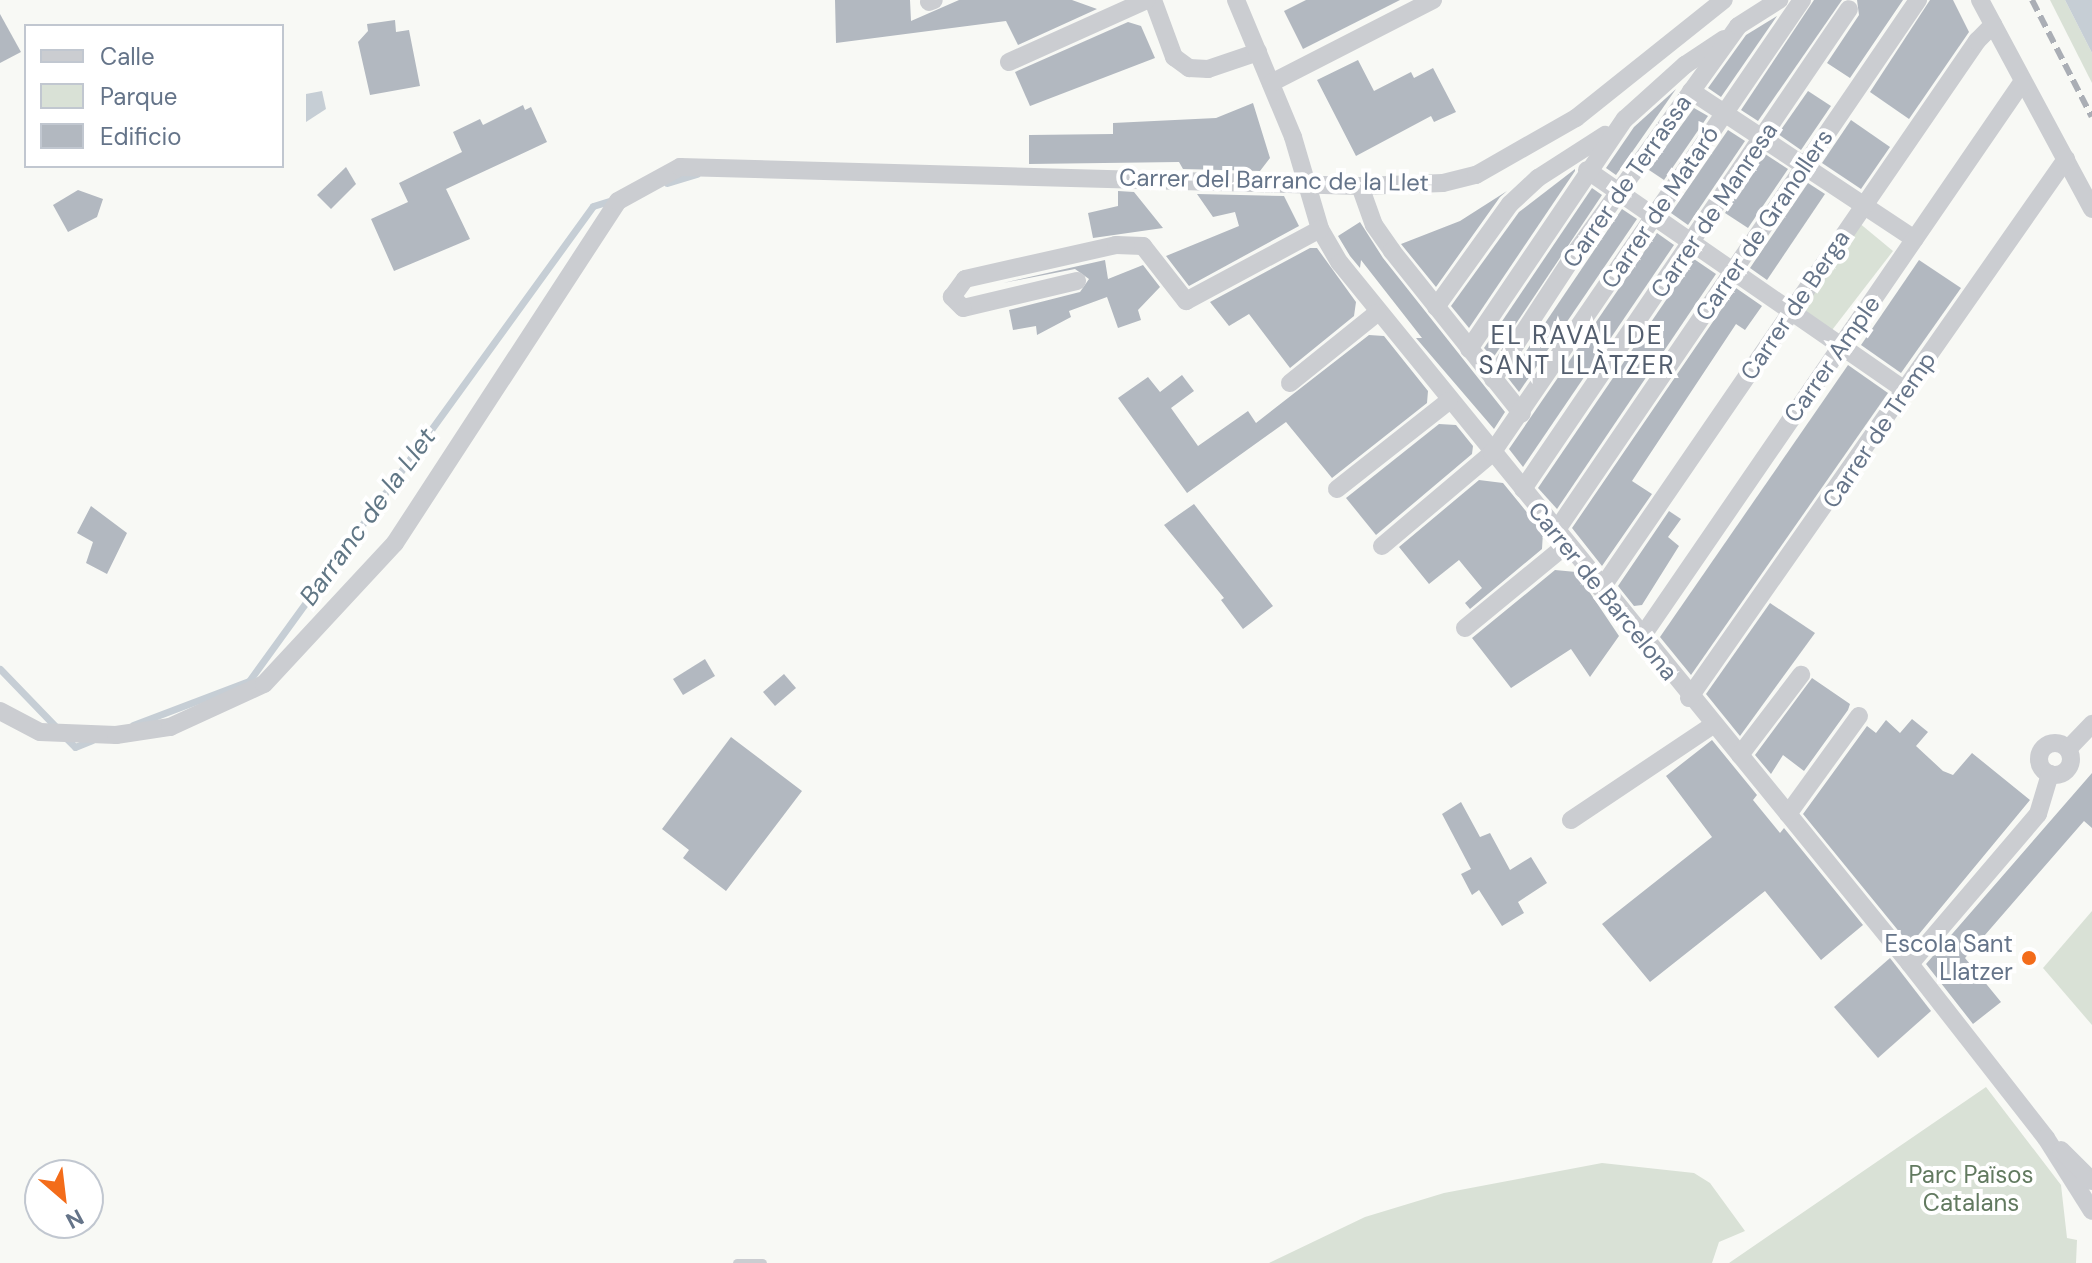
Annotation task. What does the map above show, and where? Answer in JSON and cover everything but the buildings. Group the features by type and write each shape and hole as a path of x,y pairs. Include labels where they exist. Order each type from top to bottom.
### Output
{"street":[{"path":"1009,62 1147,0"},
{"path":"1153,0 1174,57 1189,68 1208,69 1258,52"},
{"name":"Carrer de Barcelona","path":"1236,0 1310,184 1320,229 1377,313 1523,489 1689,698 1740,755 1910,964 2046,1138 2092,1211"},
{"path":"1271,83 1433,0"},
{"name":"Carrer del Barranc de la Llet","path":"0,711 40,732 116,735 170,727 264,684 395,543 618,201 680,167 1360,186 1443,183 1476,175 1523,152 1629,79 1724,0"},
{"name":"Carrer de Terrassa","path":"1493,379 1620,191 1733,32 1779,0"},
{"name":"Carrer de Mataró","path":"1382,546 1492,453 1522,414 1802,0"},
{"name":"Carrer de Granollers","path":"1465,628 1561,538 1733,271 1918,0"},
{"path":"1980,0 2092,209"},
{"name":"Carrer de Manresa","path":"1523,489 1764,139 1849,9"},
{"name":"Carrer de Berga","path":"1601,589 1864,205 1993,25"},
{"path":"1436,307 1510,204 1538,178 1625,119 1685,65 1733,32"},
{"name":"Carrer Ample","path":"1641,638 2023,81"},
{"path":"1691,91 1915,239"},
{"path":"1469,349 1587,170 1625,119"},
{"name":"Carrer de Tremp","path":"1689,698 2066,159"},
{"path":"1587,170 1906,391"},
{"path":"1360,186 1374,225 1522,414"},
{"path":"1077,281 963,308 952,297 965,279 1116,245 1143,246 1186,301 1320,229"},
{"path":"1290,383 1377,313"},
{"path":"1337,489 1449,401"},
{"path":"1740,755 1801,675"},
{"path":"1788,814 1859,716"},
{"path":"2050,774 2067,769 2068,749 2092,724"},
{"path":"1571,820 1713,725"},
{"path":"2050,774 2039,763 2042,748 2057,742 2068,749"},
{"path":"1910,964 2038,814 2050,774"},
{"name":"Carrer de Barcelona","path":"2046,1138 2092,1181"}],"lane":[{"path":"737,1263 762,1263"}],"green space":[{"path":"2050,0 2065,0 2092,53 2092,83"},
{"path":"1858,222 1893,251 1829,334 1795,308"},
{"path":"2092,911 2092,1025 2043,968"},
{"name":"Parc Països Catalans","path":"1986,1087 2061,1185 2067,1238 2077,1240 2076,1263 1729,1263"},
{"path":"1602,1163 1694,1173 1710,1183 1745,1231 1719,1242 1712,1263 1269,1263 1365,1217 1444,1193"}],"shaded area":[{"path":"2065,0 2092,0 2092,53"},
{"path":"322,91 326,109 306,122 306,94"}],"waterway":[{"name":"Barranc de la Llet","path":"667,183 697,174"},
{"name":"Barranc de la Llet","path":"133,725 249,681 593,206 613,200"},
{"name":"Barranc de la Llet","path":"0,669 57,728"},
{"name":"Barranc de la Llet","path":"65,737 75,747 92,740"}],"railway":[{"path":"2032,0 2092,117"}],"place":[{"name":"Escola Sant Llatzer","path":"2029,958"}],"district":[{"name":"EL RAVAL DE SANT LLÀTZER","path":"1577,351"}]}
